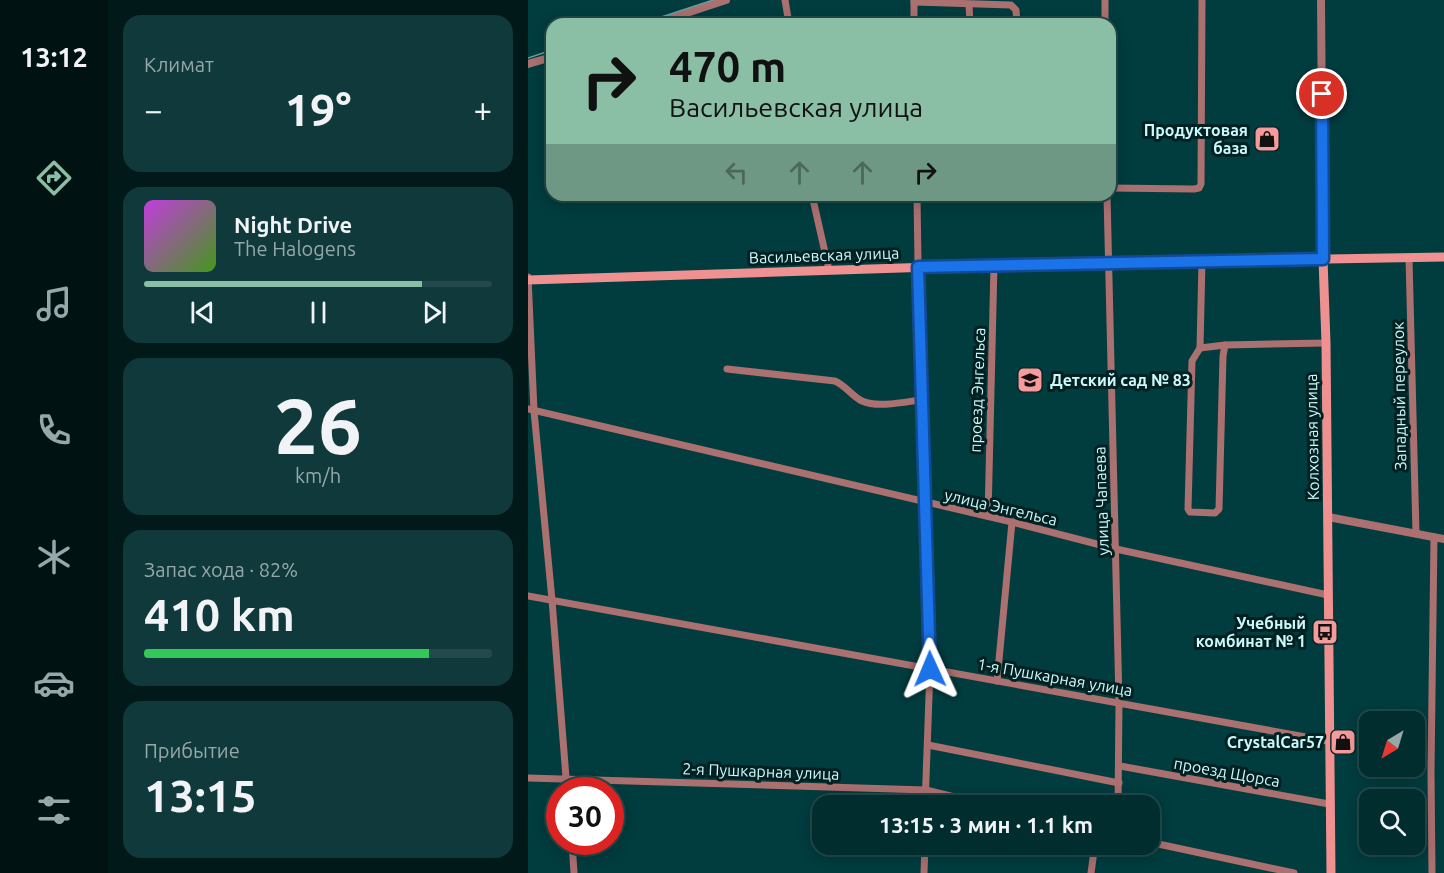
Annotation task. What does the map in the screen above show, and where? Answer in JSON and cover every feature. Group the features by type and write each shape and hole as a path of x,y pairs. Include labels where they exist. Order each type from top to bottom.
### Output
{"main road":[{"name":"Васильевская улица","path":"528,279 994,265 1444,258"},
{"name":"Колхозная улица","path":"1323,259 1326,343 1331,873"}],"street":[{"path":"671,18 726,0"},
{"path":"785,0 788,18"},
{"path":"1105,0 1106,18"},
{"path":"1116,188 1199,188 1202,0"},
{"name":"Колхозная улица","path":"1321,0 1323,259"},
{"path":"914,18 914,1 1011,5 1016,10 1017,18"},
{"path":"969,5 970,18"},
{"path":"528,64 546,59"},
{"path":"813,201 830,270"},
{"path":"917,201 920,400 926,503 930,669 926,795"},
{"name":"улица Чапаева","path":"1107,201 1119,702 1118,795"},
{"name":"Западный переулок","path":"1409,258 1416,533"},
{"path":"1202,261 1200,348 1192,361 1188,509 1193,513 1215,513 1219,509 1225,345"},
{"name":"проезд Энгельса","path":"988,516 994,265"},
{"path":"528,279 531,410 552,600 566,777"},
{"path":"1200,348 1225,345 1326,343"},
{"path":"727,369 835,381 868,403 891,404 920,400"},
{"name":"улица Энгельса","path":"531,410 988,516 1116,549 1328,595"},
{"path":"1328,517 1444,539"},
{"path":"997,681 1012,522"},
{"path":"1432,873 1434,537"},
{"name":"1-я Пушкарная улица","path":"528,596 1328,741"},
{"path":"928,745 1119,783"},
{"name":"проезд Щорса","path":"1120,766 1329,804"},
{"name":"2-я Пушкарная улица","path":"528,778 546,778"},
{"name":"2-я Пушкарная улица","path":"624,780 926,790 946,795"},
{"path":"1160,844 1294,873"},
{"path":"573,855 574,873"},
{"path":"924,873 925,855"},
{"path":"1091,873 1093,855"}],"tram line":[{"path":"658,18 713,0"},
{"path":"528,58 546,52"}],"place":[{"name":"Продуктовая база","path":"1267,139"},
{"name":"Детский сад № 83","path":"1030,380"},
{"name":"Учебный комбинат № 1","path":"1325,632"},
{"name":"CrystalCar57","path":"1343,742"}],"route":[{"path":"930,669 926,503 920,400 918,267 1323,259 1322,94"}]}
